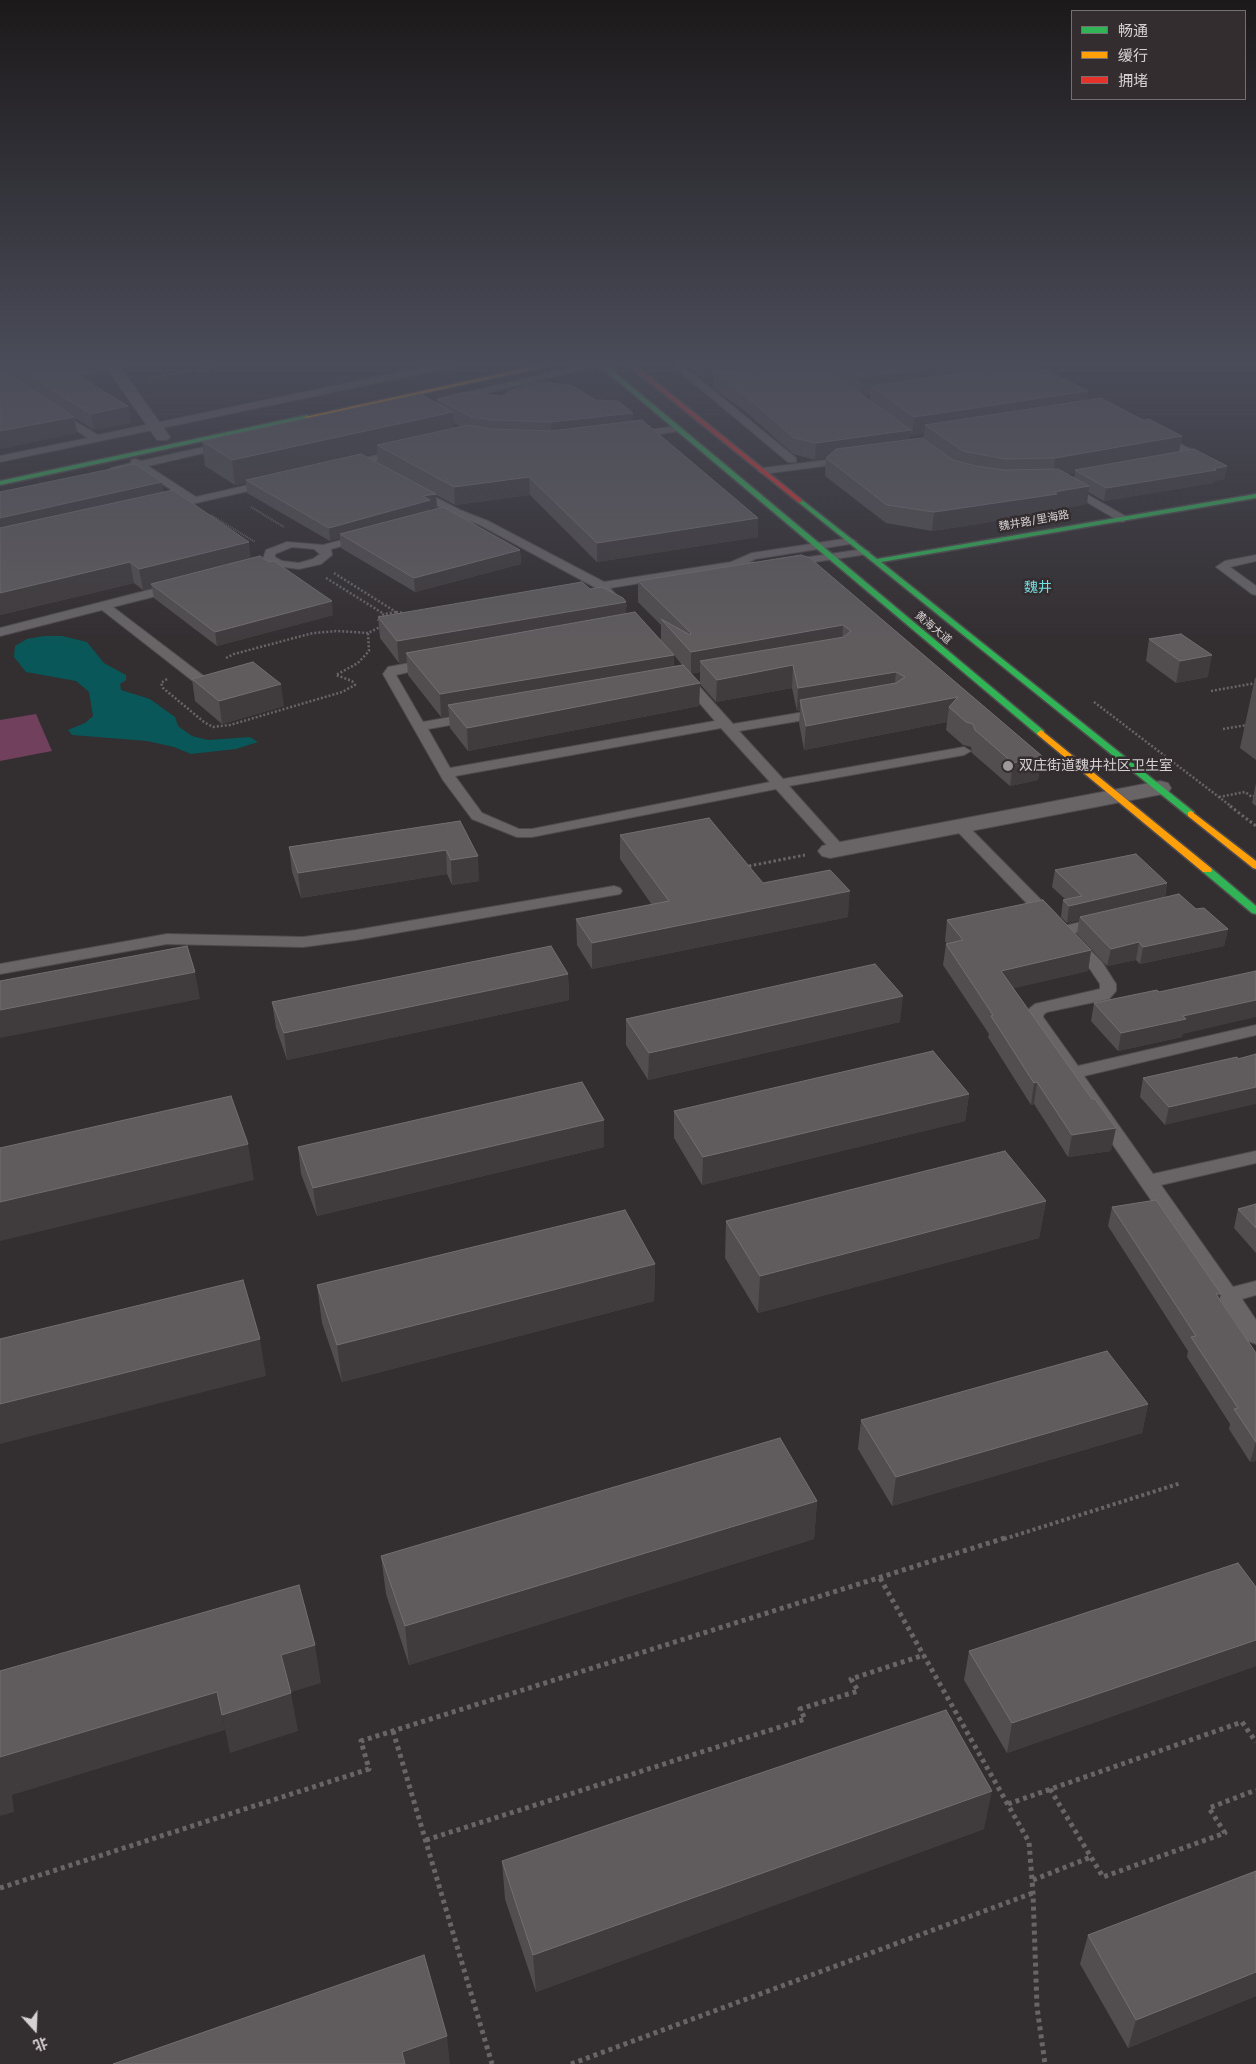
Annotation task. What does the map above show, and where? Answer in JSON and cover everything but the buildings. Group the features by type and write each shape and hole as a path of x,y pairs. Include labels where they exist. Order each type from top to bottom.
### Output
{"street":[{"path":"0,470 53,457"},
{"path":"0,483 121,457"},
{"name":"黄海大道","path":"711,457 828,557 1256,911"},
{"name":"黄海大道","path":"746,457 1256,866"},
{"name":"魏井路/里海路","path":"876,561 1256,496"},
{"path":"834,850 1160,788"}],"lane":[{"path":"0,460 13,457"},
{"path":"129,457 192,501"},
{"path":"102,473 174,457"},
{"path":"334,468 379,457"},
{"path":"789,457 792,460"},
{"path":"759,468 792,460 827,457"},
{"path":"759,468 840,457"},
{"path":"1178,459 1189,457"},
{"path":"363,461 380,470"},
{"path":"1076,478 1058,481 1123,519"},
{"path":"151,510 276,481"},
{"path":"405,484 456,512 484,523 602,586 627,614"},
{"path":"437,517 456,512"},
{"path":"269,559 291,544 309,544 323,548 370,535"},
{"path":"734,565 752,556 850,541"},
{"path":"269,559 288,566 304,565 317,562 326,555 326,551 323,548"},
{"path":"602,586 734,565 764,566 864,552"},
{"path":"1256,558 1229,563 1222,567 1256,590"},
{"path":"0,632 188,584"},
{"path":"103,605 203,682 232,674"},
{"path":"442,661 393,670 389,674 446,773 477,816 517,833 532,833 778,784 964,751"},
{"path":"704,676 679,677 727,726 834,850"},
{"path":"446,773 727,726 836,710"},
{"path":"419,727 488,714"},
{"path":"960,826 1096,966 1110,988 1103,995 1041,1008 1034,1017 1150,1181 1256,1336"},
{"path":"0,969 167,939 303,942 356,935 614,891"},
{"path":"1062,931 1118,918"},
{"path":"1073,1073 1256,1030"},
{"path":"1150,1181 1256,1157"},
{"path":"1228,1296 1256,1288"}],"path":[{"path":"229,492 309,544"},
{"path":"192,501 269,559"},
{"path":"317,562 396,612"},
{"path":"304,565 384,614"},
{"path":"232,674 224,667 222,660 234,654 313,634 336,631 368,634 385,625 403,625 414,619 412,614 396,612 384,614 378,618 385,625"},
{"path":"190,672 166,680 161,683 163,688 204,722 213,727 230,725 342,692 355,685 352,681 336,675 358,663 369,651 368,634"},
{"path":"1211,691 1256,683"},
{"path":"1092,701 1256,826"},
{"path":"1223,729 1248,725"},
{"path":"1218,797 1245,792 1252,797 1256,796"},
{"path":"742,867 834,850"},
{"path":"0,1888 369,1769 361,1741 1181,1483"},
{"path":"880,1578 1029,1842 1033,1893 1037,2007 1045,2064"},
{"path":"426,1840 805,1719 800,1709 858,1691 851,1679 924,1655"},
{"path":"1008,1804 1242,1722 1256,1742"},
{"path":"394,1731 492,2064"},
{"path":"1050,1789 1103,1878 1225,1833 1209,1808 1256,1790"},
{"path":"1032,1880 1091,1857"},
{"path":"571,2064 1033,1893"}],"shaded area":[{"path":"36,714 52,751 0,761 0,720"}],"water":[{"path":"44,636 62,636 87,642 104,663 126,675 126,680 120,684 121,690 150,699 175,717 178,726 192,736 208,740 250,737 258,742 236,749 191,754 174,747 147,741 72,735 68,730 85,723 93,716 89,692 76,681 26,672 14,657 15,646 27,639"}],"traffic: fast":[{"path":"0,483 119,457"},
{"path":"712,457 1041,733"},
{"path":"876,561 1256,496"},
{"path":"800,501 1191,814"},
{"path":"1207,870 1256,911"}],"traffic: slow":[{"path":"1041,733 1207,870"},
{"path":"1191,814 1256,866"}],"traffic: jam":[{"path":"746,457 800,501"}],"place":[{"name":"双庄街道魏井社区卫生室","path":"1008,766"}],"district":[{"name":"魏井","path":"1038,588"}]}
